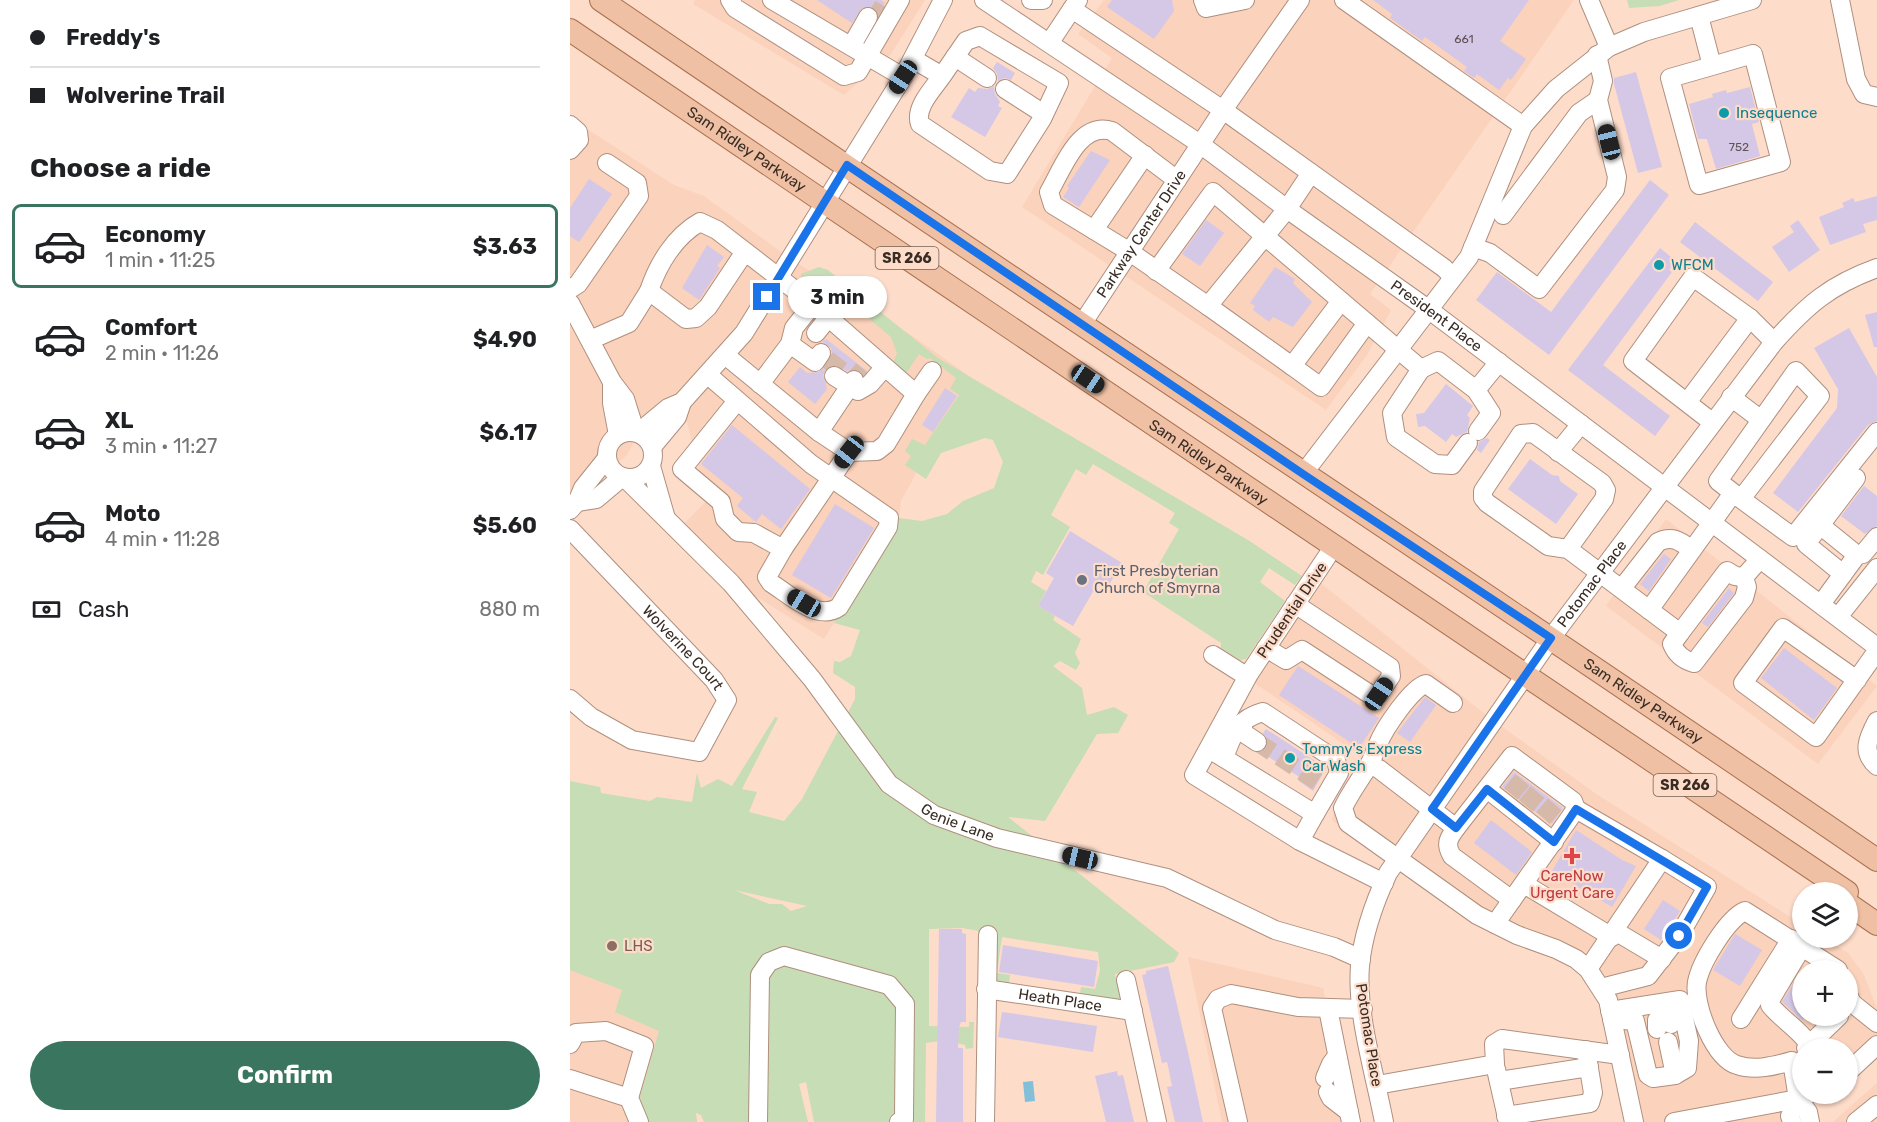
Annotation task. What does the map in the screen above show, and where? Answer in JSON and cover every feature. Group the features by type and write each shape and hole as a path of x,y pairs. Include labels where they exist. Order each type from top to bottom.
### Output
{"main road":[{"name":"Sam Ridley Parkway","path":"601,0 1303,474 1551,638 1877,860"},
{"name":"Sam Ridley Parkway","path":"570,30 1334,546 1523,677 1831,882"},
{"path":"1757,833 1819,882"},
{"name":"Sam Ridley Parkway","path":"1858,900 1877,912"},
{"path":"1858,911 1877,924"}],"street":[{"path":"730,0 735,8 844,76 858,72 859,50 871,19"},
{"path":"772,0 903,77"},
{"path":"574,506 583,488 607,458 609,447 668,408 682,402 744,333 903,77 943,0"},
{"name":"President Place","path":"984,0 1200,144 1287,210 1428,309 1821,604 1877,649"},
{"path":"1031,0 1043,0"},
{"path":"1203,0 1206,8 1212,9 1245,0"},
{"name":"Parkway Center Drive","path":"1082,324 1200,144 1300,0"},
{"path":"1344,0 1523,126"},
{"path":"1473,247 1490,253 1539,289 1615,190 1617,177 1598,100 1603,81 1603,51 1588,0"},
{"path":"1303,474 1453,277 1473,247 1523,126 1556,89 1603,51 1644,32 1752,0"},
{"path":"1840,0 1856,79 1864,94 1877,97"},
{"path":"859,50 890,1"},
{"path":"1050,42 1075,4 1444,268 1453,277"},
{"path":"1699,16 1712,66"},
{"path":"1059,83 980,36 966,41 920,109 918,119 920,124 990,171 1007,174 1044,114 1059,83 1077,60"},
{"path":"1753,54 1781,162 1699,185 1670,78 1712,66 1753,54"},
{"path":"955,57 987,78"},
{"path":"913,59 942,76"},
{"path":"1005,89 1044,114"},
{"path":"1503,215 1579,113 1598,100"},
{"path":"1177,180 1112,131 1104,128 1091,130 1079,141 1049,192 1049,199 1053,205 1130,252 1321,387 1367,323"},
{"path":"570,150 579,140 572,129"},
{"path":"1094,230 1145,155"},
{"path":"570,289 585,275 639,196 637,183 607,163"},
{"path":"1208,306 1287,210 1311,173"},
{"path":"1156,271 1213,192 1421,369"},
{"path":"590,340 629,322 649,291 655,272 684,231 700,222 717,230 813,304 823,341"},
{"path":"649,291 686,319 696,318 708,307 744,253"},
{"name":"Potomac Place","path":"1384,1122 1362,1009 1361,959 1374,903 1398,858 1523,677 1599,572 1774,342 1802,311 1844,280 1877,268"},
{"path":"1712,422 1688,401 1633,361 1693,277 1750,318 1774,342"},
{"path":"1292,366 1341,301"},
{"path":"570,303 576,324 590,340 612,382 626,399 631,433"},
{"path":"813,304 794,328 823,341 859,373 916,394"},
{"path":"1688,401 1750,318"},
{"path":"760,384 823,341"},
{"path":"725,356 819,432 849,452 877,451 886,444 932,371"},
{"path":"1438,361 1476,390 1491,412 1452,465 1435,464 1396,437 1392,413 1421,369 1438,361"},
{"path":"1476,390 1499,362"},
{"path":"1650,610 1711,522 1737,496 1820,396 1796,371 1718,481 1737,496 1793,537 1877,432"},
{"path":"819,432 859,373"},
{"path":"708,375 829,478 889,518 888,527 839,607 830,614 820,613 771,583 767,577 829,478 849,452"},
{"path":"1731,397 1760,419"},
{"path":"737,401 682,469 721,502 725,519 738,532 754,533 783,549"},
{"path":"574,506 596,499 624,478 642,475 677,417 682,402"},
{"path":"1558,452 1581,424"},
{"path":"631,433 649,440 652,456"},
{"path":"1568,549 1604,499 1606,490 1602,483 1533,433 1521,434 1483,491 1483,498 1548,546 1568,549 1680,633"},
{"name":"Genie Lane","path":"652,456 665,516"},
{"path":"607,458 611,469 624,478"},
{"name":"Genie Lane","path":"624,478 731,583 812,679 889,784 934,815 997,838 1167,878 1275,930 1334,947 1361,959"},
{"path":"1843,574 1806,544 1856,478"},
{"path":"1820,525 1857,555"},
{"name":"Wolverine Court","path":"570,529 714,680 727,700 699,752 632,741 591,717 570,699"},
{"path":"1821,604 1857,555 1863,554 1877,537"},
{"path":"1622,588 1658,542 1666,538 1678,540 1691,549"},
{"name":"Prudential Drive","path":"1216,753 1249,674 1334,546"},
{"path":"1744,577 1760,559"},
{"path":"1838,617 1877,568"},
{"path":"1727,571 1735,576 1744,577 1747,587 1744,598 1694,663 1686,661 1675,652 1672,644 1727,571"},
{"path":"1266,648 1286,660 1302,650 1371,695 1379,694 1391,676 1390,667 1295,604"},
{"path":"1857,680 1783,628 1743,683 1816,737 1857,680 1877,649"},
{"path":"1213,655 1243,674 1249,674"},
{"path":"1453,703 1426,684 1419,686 1378,742 1370,765 1353,788 1343,808 1348,823 1441,892 1495,924 1556,949 1576,959 1588,969 1601,988 1611,1015 1634,1122"},
{"path":"1300,841 1315,814 1324,786 1339,773 1336,760 1263,712 1247,716 1234,734 1194,775 1300,841 1384,883"},
{"path":"1877,721 1866,749 1868,759 1877,766"},
{"path":"1241,724 1245,734 1257,742"},
{"path":"1216,753 1315,814"},
{"path":"1512,900 1452,856 1447,847 1448,838 1512,756 1527,774 1559,798 1573,801 1576,809 1707,887 1679,936 1648,976 1601,988"},
{"path":"1370,765 1456,828"},
{"path":"1487,789 1507,798 1540,823 1554,842"},
{"path":"1495,924 1576,809"},
{"path":"1588,969 1662,859"},
{"path":"1524,884 1658,964"},
{"path":"1792,940 1745,910 1735,915 1705,961 1696,984 1709,1038 1721,1054 1736,1065 1762,1068 1792,1055"},
{"path":"985,1122 988,935"},
{"path":"1741,1019 1793,948"},
{"path":"1795,948 1770,1005 1778,1015 1796,1027 1799,1038"},
{"path":"1805,948 1823,960"},
{"path":"758,1122 760,975 769,962 784,956 889,985 905,1004 904,1119 899,1122"},
{"path":"1126,980 1157,1122"},
{"name":"Heath Place","path":"986,990 1133,1011"},
{"path":"1238,1122 1212,1008 1218,999 1231,994 1298,1007 1362,1009"},
{"path":"1611,1015 1630,1019 1638,1025 1648,1074 1660,1079 1673,1068 1687,1068 1689,1041 1680,1000 1665,1028 1673,1068"},
{"path":"1328,1009 1350,1117"},
{"path":"1858,1012 1877,1023"},
{"path":"1611,1015 1665,1028"},
{"path":"1815,1038 1826,1026"},
{"path":"570,1044 576,1034 606,1031 644,1046 629,1098 639,1122"},
{"path":"1502,1039 1587,1058 1593,1093 1590,1102 1507,1119 1497,1073 1494,1044 1502,1039"},
{"path":"1858,1063 1877,1046"},
{"path":"1377,1085 1497,1073 1587,1058 1620,1055"},
{"path":"1337,1056 1330,1064 1326,1085 1331,1098 1350,1117"},
{"path":"570,1079 629,1098"},
{"path":"1674,1122 1792,1098"},
{"path":"1791,1122 1790,1116 1798,1104"},
{"path":"1806,1104 1810,1122"},
{"path":"1856,1122 1877,1105"}],"shaded area":[{"path":"695,0 925,0 891,54 844,95 693,4"},
{"path":"1104,0 1574,0 1370,294 1391,310 1367,355 1326,410 1022,207 1112,58 1078,34"},
{"path":"570,118 674,185 704,196 791,259 917,339 969,376 901,501 899,518 824,639 744,589 682,526 707,500 682,403 639,432 627,455 611,469 601,473 570,510"},
{"path":"1666,519 1877,686 1818,764 1606,606"},
{"path":"1313,577 1491,719 1598,795 1792,918 1792,948 1840,948 1848,953 1853,960 1792,960 1792,1026 1858,1026 1858,966 1877,1008 1877,1045 1858,1063 1858,1038 1792,1038 1792,1104 1806,1104 1810,1122 1634,1122 1620,1055 1588,969 1517,935 1398,858 1377,856 1332,820 1336,803 1366,759 1256,684 1249,674"},
{"name":"LHS","path":"570,840 635,858 692,1122 570,1122"},
{"path":"1188,957 1323,988 1352,1122 1222,1122"},
{"path":"1877,1083 1877,1122 1833,1122 1853,1104 1858,1104 1858,1100"}],"green space":[{"path":"1627,0 1679,0 1660,6 1629,8"},
{"path":"819,267 828,270 938,358 1248,540 1302,576 1295,585 1269,568 1260,582 1285,601 1246,659 1240,660 1221,648 1221,643 1143,592 1179,529 1169,523 1175,513 1093,464 1086,475 1076,469 1051,515 1070,527 1043,575 1036,571 1031,582 1046,591 1038,606 1055,616 1053,620 1081,639 1075,653 1080,663 1076,670 1060,661 1053,666 1082,688 1087,715 1114,707 1128,715 1118,733 1097,734 1045,821 1008,817 1179,953 1174,962 1115,974 1120,998 1117,1001 1080,994 1081,987 1095,989 1100,971 1098,952 1002,937 997,973 1010,975 1009,984 996,982 990,933 962,928 929,929 929,1026 969,1027 969,1022 974,1022 973,1048 966,1049 965,1045 946,1040 926,1043 925,1122 814,1122 806,1082 799,1084 808,1122 704,1122 701,1115 696,1113 697,1122 645,1122 640,1097 659,1031 615,1012 622,990 570,970 570,781 600,787 601,793 650,801 657,797 692,802 697,773 701,788 718,779 732,786 775,717 778,718 742,789 757,792 749,812 784,821 802,799 855,699 855,687 833,673 834,661 840,662 851,656 860,630 834,623 899,518 922,521 947,514 963,501 994,488 1003,462 993,440 985,438 941,453 926,479 905,465 911,456 905,451 912,439 925,445 959,395 950,389 956,378 930,358 927,359 919,354 903,378 892,365 897,353 891,337 828,285 831,280 827,277 823,282 806,283 801,279 801,274","holes":["734,890 807,906 791,911 782,904 769,904"]}],"water":[{"path":"1033,1081 1035,1101 1025,1102 1023,1082"}],"building":[{"path":"817,0 881,0 885,3 879,14 873,7 862,8 852,23"},
{"path":"1112,0 1172,0 1174,11 1154,39 1107,7"},
{"path":"1373,0 1529,0 1500,41 1526,59 1511,80 1508,78 1499,90 1477,74 1474,78 1464,71 1467,67 1425,37 1422,41 1390,18 1392,14"},
{"path":"997,62 1015,73 1011,80 1005,78 998,81 993,68"},
{"path":"1636,72 1662,167 1638,173 1614,84 1614,78"},
{"path":"994,86 995,94 1000,102 998,106 1002,108 985,137 951,117 969,88 975,92 978,88 987,89"},
{"name":"Insequence","path":"1750,87 1759,122 1752,124 1760,156 1716,169 1707,139 1698,139 1689,104 1713,97 1712,94 1726,90 1727,93"},
{"path":"1091,151 1110,160 1079,207 1063,197 1069,188 1067,186"},
{"path":"589,179 612,194 579,242 570,236 570,208"},
{"path":"1650,180 1669,195 1549,355 1476,300 1497,272 1551,312"},
{"path":"1877,196 1877,220 1863,224 1866,232 1830,245 1819,217 1844,207 1842,203 1853,198 1855,202"},
{"path":"1206,220 1224,233 1200,266 1182,254"},
{"path":"1798,220 1820,250 1789,272 1772,247 1794,232 1790,226"},
{"path":"1695,222 1773,282 1758,301 1680,242"},
{"path":"707,245 724,257 717,266 720,268 699,300 682,288"},
{"path":"1660,248 1676,261 1669,270 1672,272 1603,365 1670,416 1655,436 1568,370"},
{"path":"1275,267 1295,279 1293,283 1312,302 1293,327 1273,317 1269,322 1253,310 1255,306 1250,303"},
{"path":"1877,312 1877,347 1874,347 1865,315"},
{"path":"1849,328 1877,377 1877,421 1868,425 1798,512 1773,493 1837,408 1838,389 1814,348"},
{"path":"826,339 867,371 864,374 855,369 847,371 835,365 828,366 823,375 827,389 815,404 788,382 800,367 807,373 819,372 824,368 832,353 831,348 822,342"},
{"path":"1446,384 1473,406 1467,415 1470,418 1467,432 1456,437 1452,434 1446,442 1425,426 1418,427 1416,414 1424,413"},
{"path":"945,388 957,396 933,432 922,425"},
{"path":"732,425 810,489 781,529 762,514 756,522 737,506 743,498 701,464"},
{"path":"1487,438 1490,440 1481,453 1477,450 1479,442"},
{"path":"1530,459 1552,475 1559,476 1560,481 1578,494 1556,524 1508,489"},
{"path":"1864,486 1877,496 1877,526 1865,534 1841,516"},
{"path":"835,504 874,528 831,598 792,575"},
{"name":"First Presbyterian Church of Smyrna","path":"1070,531 1122,563 1107,588 1098,583 1073,626 1038,606 1054,578 1046,573"},
{"path":"1664,554 1671,559 1649,591 1640,584"},
{"path":"1729,588 1734,593 1708,627 1702,623"},
{"path":"1784,648 1837,688 1814,720 1761,678"},
{"path":"1298,666 1379,718 1359,748 1279,695"},
{"path":"1425,697 1436,705 1410,742 1397,733"},
{"name":"Tommy's Express Car Wash","path":"1266,729 1326,768 1313,791 1299,781 1301,778 1261,752 1268,743 1263,733"},
{"path":"1514,772 1563,808 1552,824 1502,787"},
{"path":"1491,820 1532,852 1516,875 1474,843"},
{"path":"1576,830 1622,860 1636,866 1612,907 1552,871"},
{"path":"1663,900 1680,911 1661,940 1644,929"},
{"path":"939,929 962,929 962,933 966,934 966,1022 961,1022 959,1027 958,1048 963,1048 963,1122 936,1122"},
{"path":"1735,934 1762,950 1740,986 1713,970"},
{"path":"1003,945 1098,961 1094,987 999,972"},
{"path":"1168,966 1203,1122 1175,1122 1167,1087 1172,1086 1168,1066 1167,1062 1162,1063 1142,975 1146,974 1146,971"},
{"path":"1792,986 1792,1011 1782,1002"},
{"path":"1002,1012 1097,1026 1093,1052 998,1037"},
{"path":"1117,1071 1118,1076 1123,1075 1134,1122 1106,1122 1095,1076"}],"tunnel":[{"path":"874,21 885,2"},
{"path":"829,372 843,354"},
{"path":"854,380 863,369"},
{"path":"1257,742 1318,782"},
{"path":"1511,794 1524,778"},
{"path":"1526,806 1539,790"},
{"path":"1543,818 1557,802"}],"place":[{"name":"Insequence","path":"1724,113"},
{"name":"WFCM","path":"1659,265"},
{"name":"First Presbyterian Church of Smyrna","path":"1082,580"},
{"name":"Tommy's Express Car Wash","path":"1290,758"},
{"name":"CareNow Urgent Care","path":"1572,856"},
{"name":"LHS","path":"612,946"}],"route":[{"path":"767,297 847,165 1303,474 1551,638 1432,809 1456,828 1487,789 1554,842 1576,809 1707,887 1679,936"}]}
